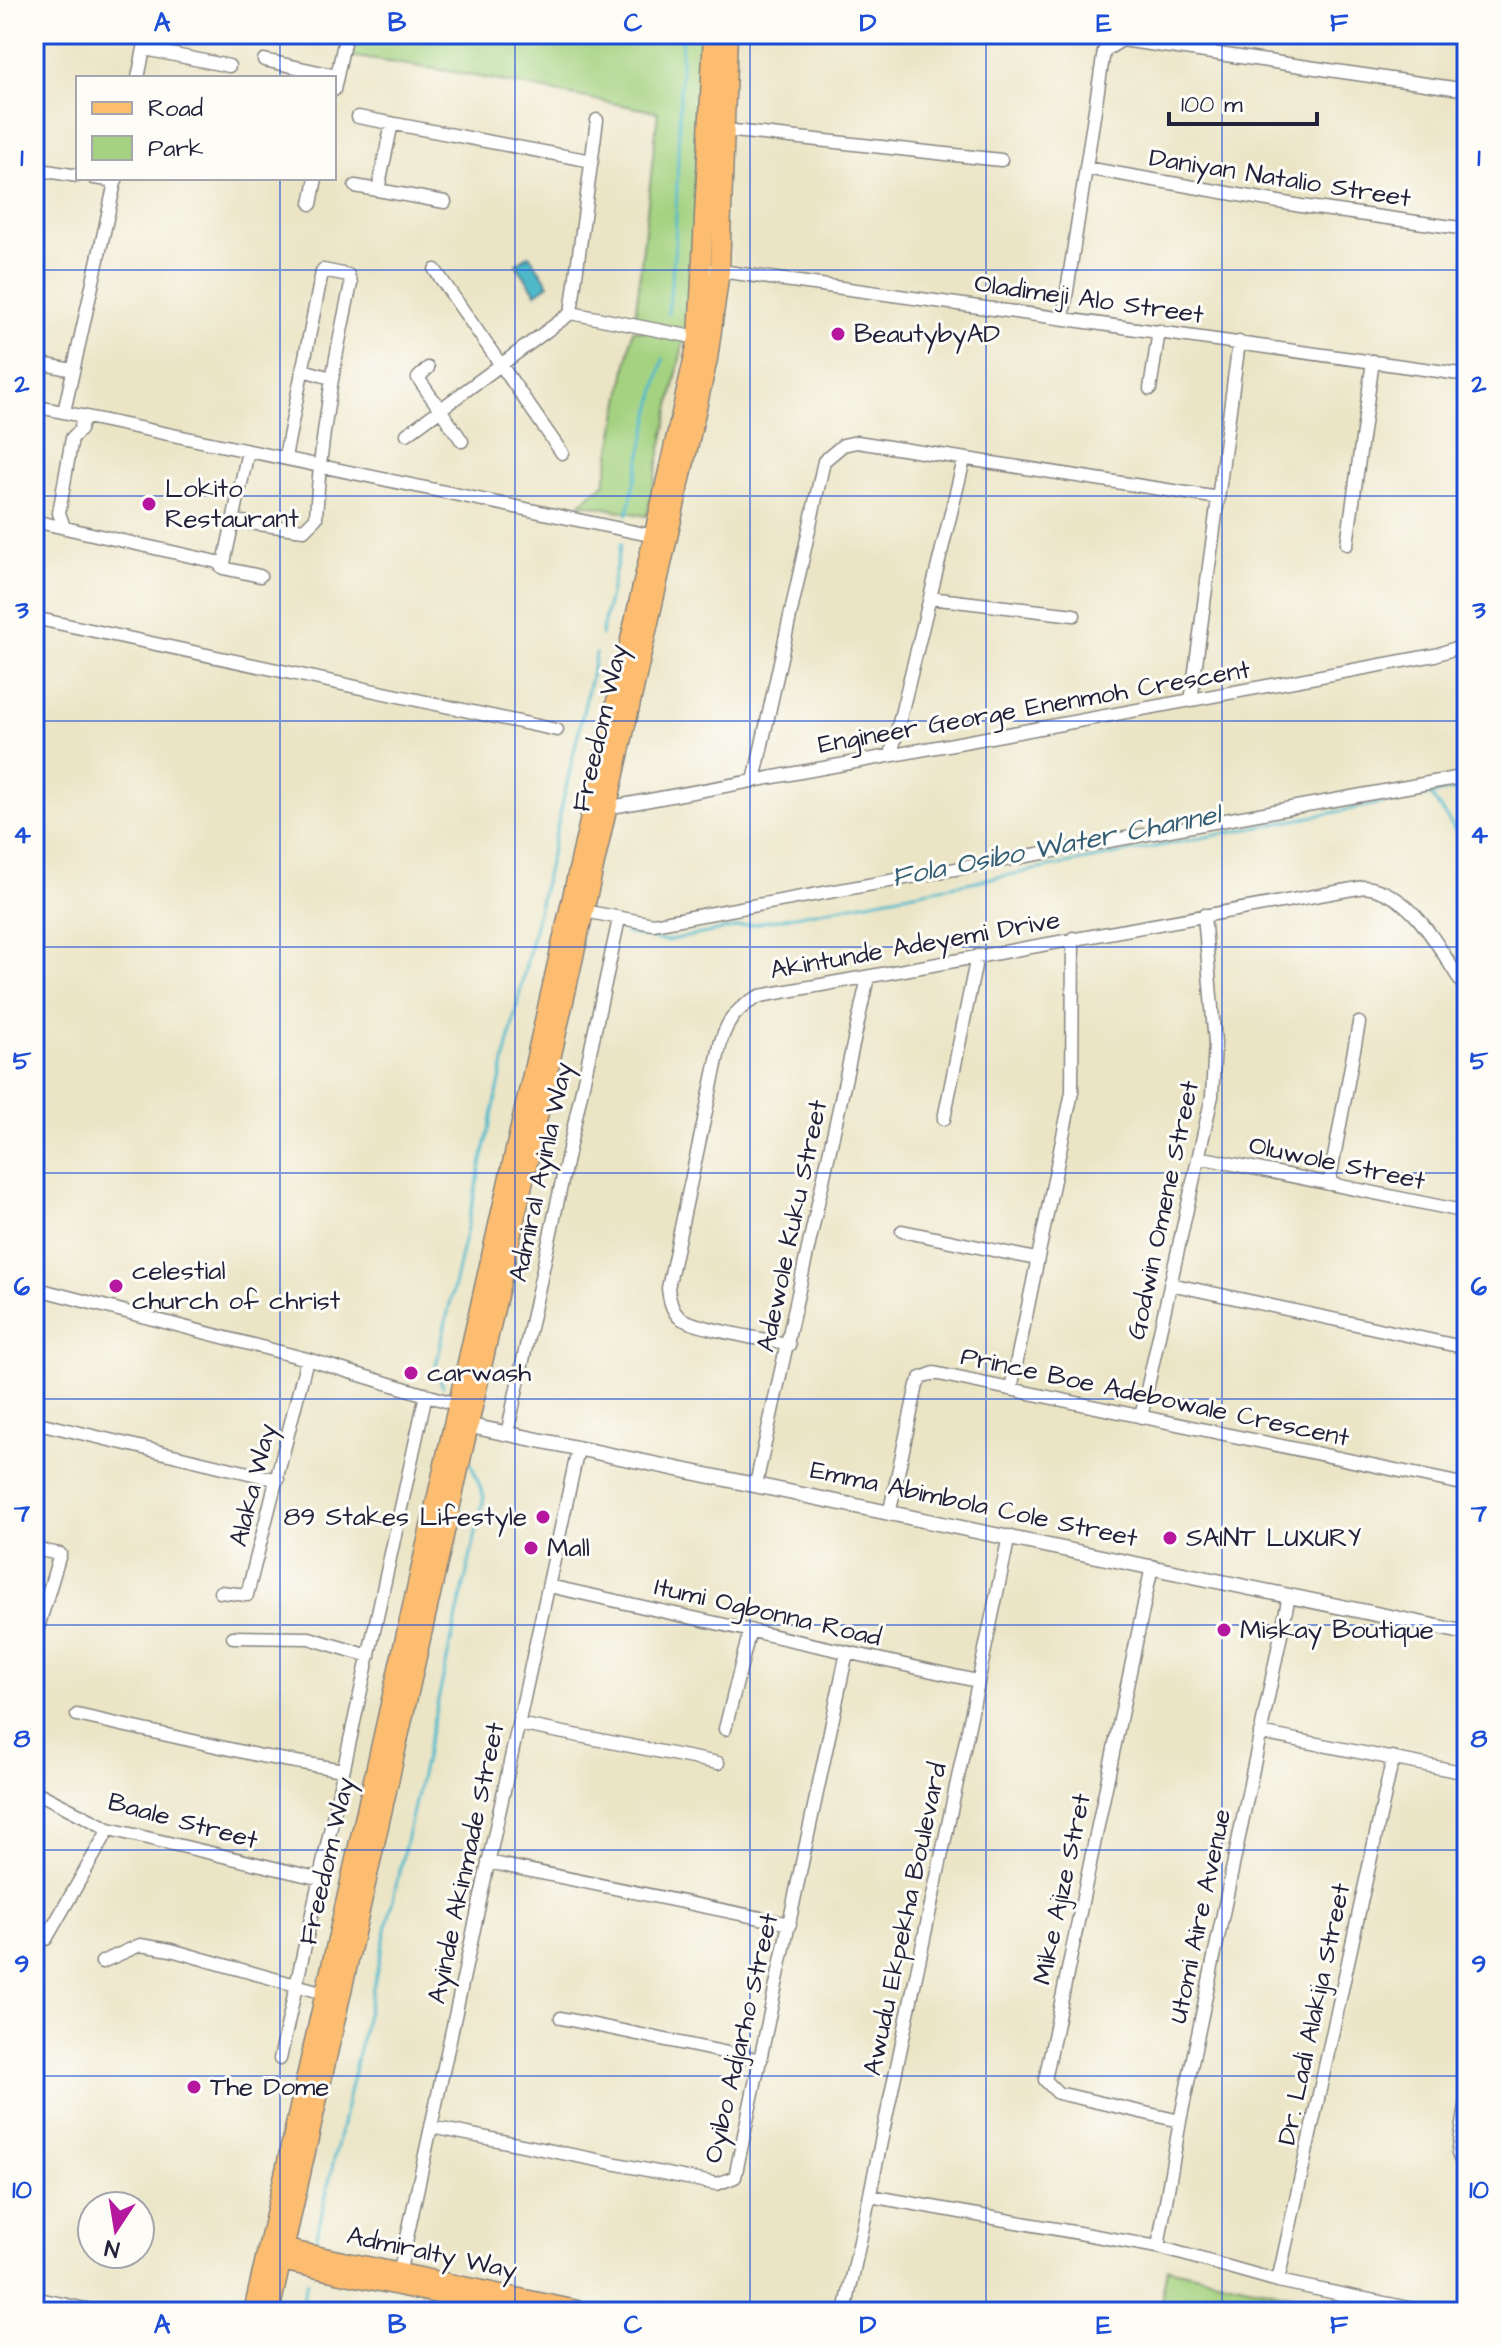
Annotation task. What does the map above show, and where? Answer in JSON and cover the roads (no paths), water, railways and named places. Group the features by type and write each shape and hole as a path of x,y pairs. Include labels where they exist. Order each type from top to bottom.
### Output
{"main road":[{"name":"Freedom Way","path":"270,2312 275,2253 324,1993 708,359 712,270 713,34"},
{"name":"Freedom Way","path":"253,2312 275,2253 459,1417 584,911 600,810 654,536 712,270 725,130 728,34"},
{"name":"Admiralty Way","path":"275,2253 398,2279 587,2312"},
{"name":"Admiralty Way","path":"398,2279 522,2312"}],"street":[{"path":"138,76 147,34"},
{"path":"336,81 346,34"},
{"path":"1063,317 1104,51 1122,40 1467,90"},
{"path":"145,49 229,66"},
{"path":"264,60 337,76"},
{"path":"358,117 592,161"},
{"path":"407,434 571,313 597,120"},
{"path":"378,190 392,123"},
{"path":"725,130 1001,160"},
{"name":"Daniyan Natalio Street","path":"1086,168 1301,206 1467,229"},
{"path":"34,169 76,176"},
{"path":"64,412 116,180"},
{"path":"311,204 316,180"},
{"path":"355,186 445,202"},
{"path":"435,270 562,453"},
{"name":"Oladimeji Alo Street","path":"712,270 1467,375"},
{"path":"233,521 289,531 310,527 316,518 319,463 331,378 351,284 348,275 322,272 285,457"},
{"path":"571,313 698,338"},
{"path":"1150,389 1159,331"},
{"path":"1191,701 1239,342"},
{"path":"1347,544 1373,361"},
{"path":"34,362 72,370"},
{"path":"428,368 417,377 462,441"},
{"path":"303,370 331,378"},
{"path":"34,406 319,463 654,536"},
{"path":"64,527 59,513 72,438 84,416"},
{"path":"754,781 824,461 843,445 857,442 1219,498"},
{"path":"223,568 248,451"},
{"path":"891,755 964,460"},
{"path":"34,521 217,562 223,568 260,576"},
{"path":"930,598 1074,615"},
{"path":"34,618 557,730"},
{"name":"Engineer George Enenmoh Crescent","path":"600,810 1449,652 1465,638 1467,623"},
{"path":"584,911 653,924 680,920 1467,776"},
{"name":"Akintunde Adeyemi Drive","path":"789,1345 691,1323 676,1314 669,1299 668,1288 717,1057 726,1026 747,1002 760,996 1364,887 1389,892 1411,910 1467,991"},
{"name":"Godwin Omene Street","path":"1141,1417 1199,1157 1215,1068 1204,915"},
{"name":"Admiral Ayinla Way","path":"507,1434 619,919"},
{"path":"1011,1389 1072,1092 1073,938"},
{"path":"944,1119 977,956"},
{"name":"Adewole Kuku Street","path":"756,1484 868,977"},
{"path":"1329,1184 1359,1023"},
{"name":"Oluwole Street","path":"1199,1157 1467,1212"},
{"path":"902,1231 1036,1259"},
{"path":"1170,1284 1467,1348"},
{"path":"34,1288 307,1359 426,1394 459,1417"},
{"name":"Alaka Way","path":"220,1592 247,1595 307,1359"},
{"name":"Prince Boe Adebowale Crescent","path":"890,1510 921,1378 934,1373 1467,1485"},
{"path":"280,2059 426,1394"},
{"name":"Emma Abimbola Cole Street","path":"459,1417 507,1434 890,1510 1465,1633"},
{"path":"34,1422 278,1480"},
{"name":"Ayinde Akinmade Street","path":"398,2279 578,1449"},
{"name":"Awudu Ekpekha Boulevard","path":"845,2312 1009,1536"},
{"path":"34,1549 60,1554 34,1641"},
{"name":"Mike Ajize Stret","path":"1152,1566 1045,2080 1058,2093 1180,2121"},
{"name":"Itumi Ogbonna Road","path":"549,1586 977,1681"},
{"name":"Utomi Aire Avenue","path":"1158,2247 1180,2121 1289,1596"},
{"path":"1465,1633 1467,1616"},
{"path":"725,1729 750,1630"},
{"path":"233,1637 309,1638 369,1656"},
{"name":"Oyibo Adjarho Street","path":"432,2127 724,2183 738,2170 847,1652"},
{"path":"77,1715 261,1756 343,1770"},
{"path":"518,1724 718,1763"},
{"path":"1260,1733 1467,1773"},
{"name":"Dr. Ladi Alakija Street","path":"1278,2281 1393,1757"},
{"name":"Baale Street","path":"38,1793 109,1829 321,1879"},
{"path":"46,1939 109,1829"},
{"path":"488,1862 790,1924"},
{"path":"102,1962 140,1945 171,1950 324,1993"},
{"path":"561,2018 761,2060"},
{"path":"1467,2101 1458,2154 1467,2173"},
{"path":"870,2196 1158,2247 1278,2281 1428,2312"},
{"path":"34,2298 54,2307 100,2312"}],"water":[{"path":"529,255 549,284 536,293 516,264"}],"waterway":[{"path":"668,314 675,245 682,34"},
{"path":"627,515 663,359"},
{"path":"601,635 621,544"},
{"path":"443,1386 435,1370 596,654"},
{"path":"1431,794 1467,788"},
{"name":"Fola Osibo Water Channel","path":"626,933 665,941 1430,794 1467,847"},
{"path":"316,2239 484,1497 471,1463"},
{"path":"300,2312 307,2282"}],"place":[{"name":"BeautybyAD","path":"838,334"},
{"name":"Lokito Restaurant","path":"149,504"},
{"name":"celestial church of christ","path":"116,1286"},
{"name":"carwash","path":"411,1373"},
{"name":"89 Stakes Lifestyle","path":"543,1517"},
{"name":"SAINT LUXURY","path":"1170,1538"},
{"name":"Mall","path":"531,1548"},
{"name":"Miskay Boutique","path":"1224,1630"},
{"name":"The Dome","path":"194,2087"}]}
